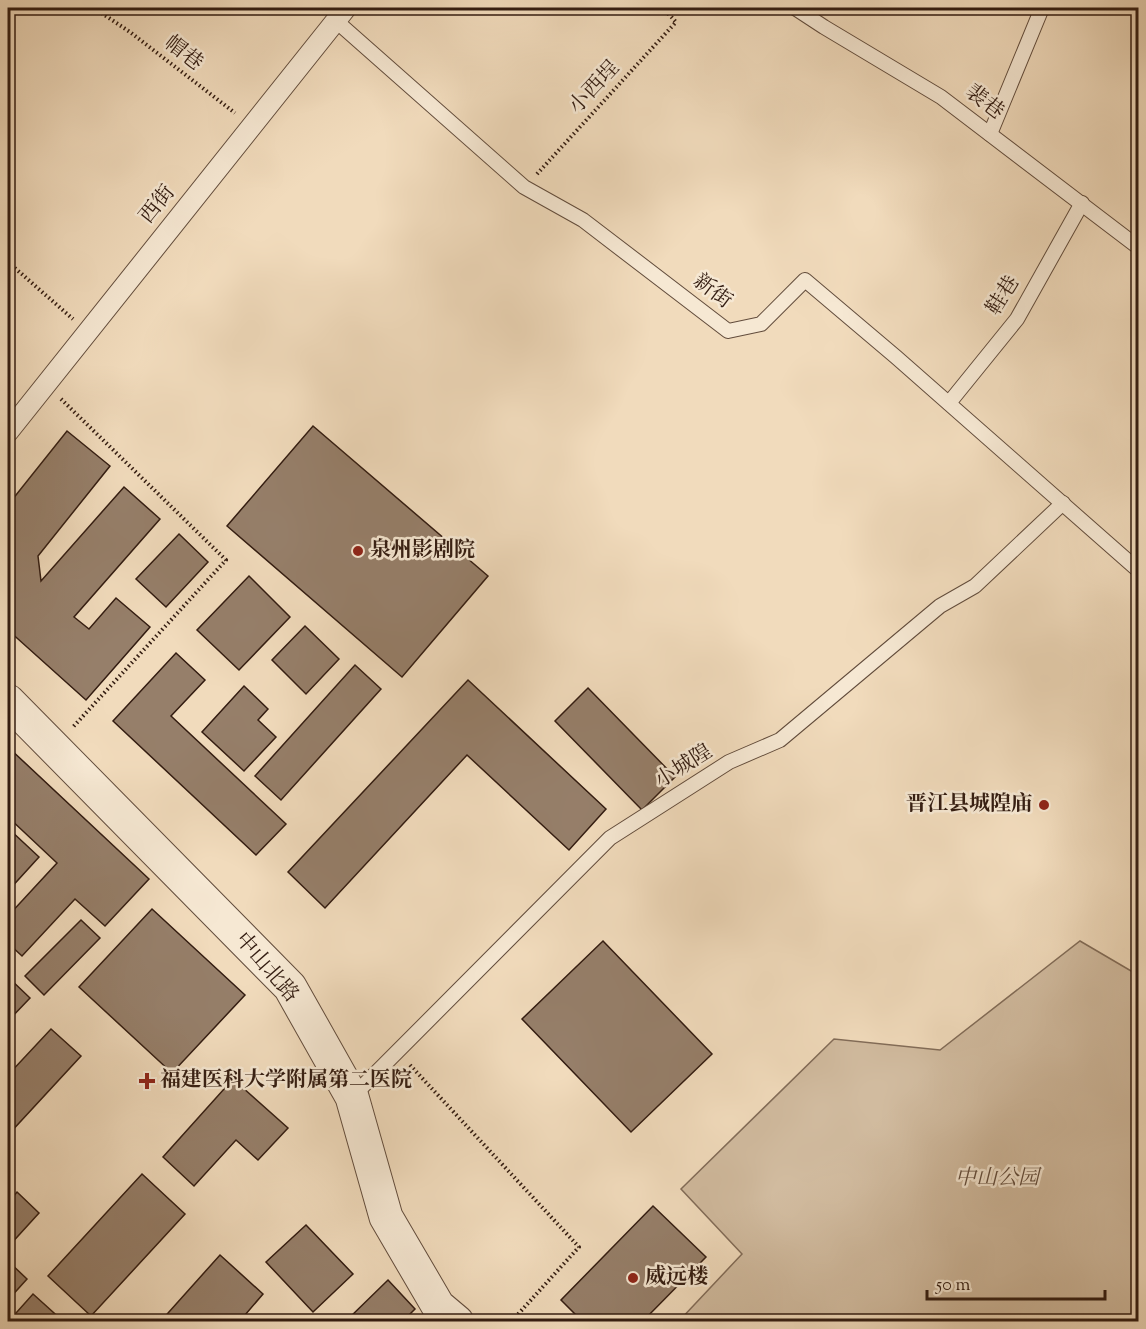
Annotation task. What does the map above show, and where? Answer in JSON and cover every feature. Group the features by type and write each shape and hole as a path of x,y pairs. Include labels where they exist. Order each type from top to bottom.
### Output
{"street":[{"name":"西街","path":"8,432 341,14"},
{"name":"中山北路","path":"8,701 290,987 352,1097 386,1217 438,1306 457,1322"}],"lane":[{"name":"裴巷","path":"795,8 941,97 1138,247"},
{"path":"990,134 1042,8"},
{"name":"新街","path":"341,14 524,187 583,220 728,331 761,324 805,280 949,403 1138,570"},
{"name":"鞋巷","path":"949,403 1017,319 1082,203"},
{"name":"小城隍","path":"352,1097 610,838 729,762 780,740 940,606 975,586 1063,503"}],"path":[{"name":"帽巷","path":"94,8 130,32 251,126"},
{"name":"小西埕","path":"524,187 676,22 663,8"},
{"path":"8,262 88,332"},
{"path":"45,384 226,560 54,748"},
{"path":"397,1052 579,1247 511,1322"}],"green space":[{"name":"中山公园","path":"1080,941 1138,975 1138,1321 679,1321 742,1254 681,1189 834,1039 940,1050"}],"building":[{"name":"泉州影剧院","path":"313,426 488,576 402,677 227,526"},
{"path":"67,431 110,466 38,556 41,581 124,487 160,519 74,617 89,629 116,598 150,627 86,700 8,630 8,505"},
{"path":"179,534 208,562 166,607 136,579"},
{"path":"249,576 290,617 239,670 197,630"},
{"path":"305,626 339,659 306,694 272,660"},
{"path":"176,653 205,680 171,716 286,824 256,855 113,721"},
{"path":"355,665 381,689 281,800 255,776"},
{"path":"468,680 606,809 569,850 467,755 325,908 288,872"},
{"path":"244,686 268,709 258,720 276,737 244,771 202,732"},
{"path":"588,688 675,777 642,810 555,721"},
{"path":"8,747 149,879 105,926 75,899 22,956 8,943 8,916 57,863 8,817"},
{"path":"8,830 39,857 8,891"},
{"path":"152,909 245,995 172,1073 79,987"},
{"path":"81,920 100,938 44,995 25,976"},
{"path":"603,941 712,1054 631,1132 522,1019"},
{"path":"8,977 30,998 8,1021"},
{"path":"51,1029 81,1056 8,1135 8,1075"},
{"path":"233,1079 288,1128 258,1160 236,1140 194,1186 163,1157"},
{"path":"142,1174 185,1214 91,1316 48,1276"},
{"path":"17,1192 39,1213 8,1247 8,1203"},
{"name":"威远楼","path":"653,1206 706,1257 642,1322 583,1322 561,1300"},
{"path":"306,1225 353,1274 313,1312 266,1262"},
{"path":"220,1255 263,1294 239,1322 160,1322"},
{"path":"8,1261 27,1279 8,1300"},
{"path":"388,1280 415,1309 402,1322 345,1322"},
{"path":"33,1294 64,1322 8,1322"}],"place":[{"name":"泉州影剧院","path":"358,551"},
{"name":"晋江县城隍庙","path":"1044,805"},
{"name":"福建医科大学附属第二医院","path":"147,1081"},
{"name":"威远楼","path":"633,1278"}]}
